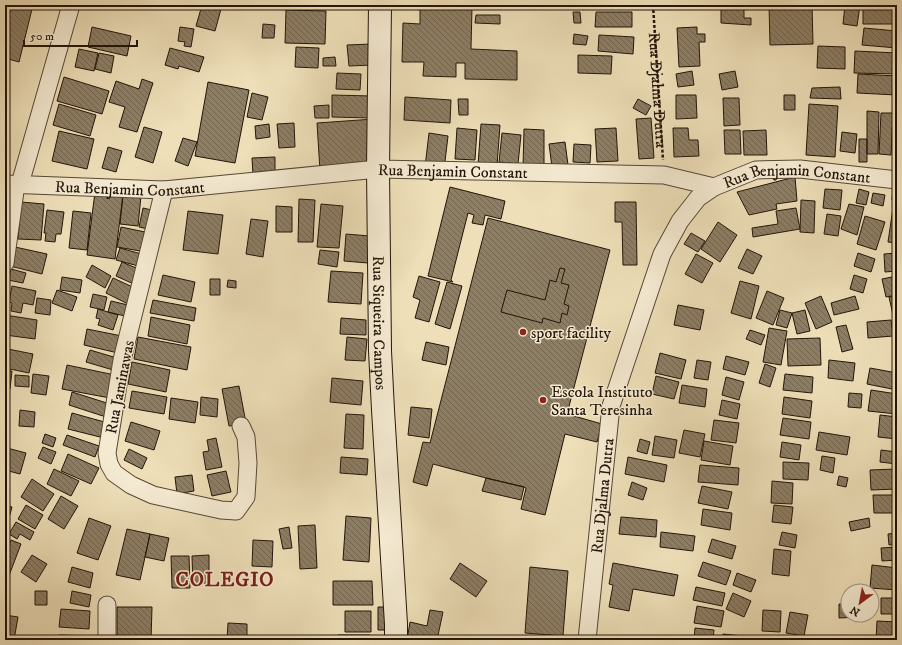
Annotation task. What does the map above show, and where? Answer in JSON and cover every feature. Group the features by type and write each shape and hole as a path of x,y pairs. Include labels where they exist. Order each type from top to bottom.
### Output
{"street":[{"path":"5,263 13,184 71,5"},
{"name":"Rua Siqueira Campos","path":"380,5 378,169 380,351 396,640"},
{"name":"Rua Benjamin Constant","path":"13,184 164,190 378,169 664,174 714,187 756,170 800,169 897,180"},
{"name":"Rua Djalma Dutra","path":"587,640 611,406 662,254 680,221 698,198 714,187"},
{"name":"Rua Jaminawas","path":"164,190 122,360 107,453 108,464 114,473 131,485 153,495 221,510 236,511 246,497 248,463 246,437 241,426"},
{"path":"107,605 107,640"}],"path":[{"name":"Rua Djalma Dutra","path":"653,5 664,174"}],"building":[{"path":"5,5 33,5 19,62 5,58"},
{"path":"202,5 221,9 215,31 196,26"},
{"path":"476,5 503,5 503,7 476,7"},
{"path":"573,5 595,5 596,8 573,8"},
{"path":"769,5 812,5 813,44 770,45"},
{"path":"845,5 860,5 857,26 843,24"},
{"path":"420,6 472,7 471,49 517,51 517,80 465,79 465,63 456,63 456,77 423,76 424,62 402,62 403,23 420,24"},
{"path":"721,7 744,8 744,18 751,18 751,25 721,23"},
{"path":"863,7 897,8 897,24 863,24"},
{"path":"286,10 326,11 325,44 285,43"},
{"path":"573,12 580,12 581,23 574,23"},
{"path":"596,12 632,12 632,27 595,27"},
{"path":"476,15 500,15 500,24 475,23"},
{"path":"263,24 275,25 274,38 262,38"},
{"path":"92,27 131,36 127,56 88,47"},
{"path":"180,27 194,29 191,47 184,46 185,42 178,41"},
{"path":"697,27 697,34 705,34 705,42 699,42 700,66 679,67 677,28"},
{"path":"864,28 897,31 897,48 862,45"},
{"path":"574,34 588,36 586,45 573,44"},
{"path":"599,35 634,37 633,54 598,51"},
{"path":"372,44 373,65 349,66 347,45"},
{"path":"818,46 845,47 845,69 817,68"},
{"path":"296,47 319,48 318,68 295,67"},
{"path":"170,48 204,57 199,72 179,66 178,69 165,65"},
{"path":"79,49 98,53 94,71 75,67"},
{"path":"855,51 897,53 897,74 854,73"},
{"path":"99,53 114,56 111,73 95,69"},
{"path":"578,55 612,56 611,74 578,73"},
{"path":"335,57 336,66 323,66 323,58"},
{"path":"692,71 694,85 678,87 676,74"},
{"path":"735,71 738,87 722,90 719,74"},
{"path":"337,73 361,74 360,90 336,89"},
{"path":"858,74 897,76 897,95 857,93"},
{"path":"64,77 109,91 102,114 57,101"},
{"path":"142,79 153,83 137,132 119,127 125,107 109,102 116,81 139,89"},
{"path":"208,82 249,90 235,163 195,156"},
{"path":"840,87 841,99 810,98 812,88"},
{"path":"252,93 268,97 262,120 247,117"},
{"path":"332,95 372,96 371,118 332,117"},
{"path":"676,95 696,95 697,118 676,119"},
{"path":"784,95 795,95 795,110 784,110"},
{"path":"405,97 451,100 450,123 404,120"},
{"path":"723,98 739,98 740,125 724,126"},
{"path":"458,99 468,99 468,115 459,115"},
{"path":"638,99 651,106 646,115 633,108"},
{"path":"59,104 96,115 90,136 53,125"},
{"path":"809,104 838,106 835,157 806,155"},
{"path":"329,105 329,118 315,118 314,106"},
{"path":"867,111 879,112 878,154 867,154"},
{"path":"881,113 893,113 891,155 879,154"},
{"path":"894,115 897,115 897,161 893,161"},
{"path":"651,118 654,158 639,159 636,119"},
{"path":"374,119 377,167 320,171 317,123"},
{"path":"294,123 295,147 279,148 277,124"},
{"path":"269,124 270,137 256,139 255,126"},
{"path":"481,124 500,125 497,166 478,165"},
{"path":"144,127 162,132 153,163 135,157"},
{"path":"457,128 477,130 475,160 455,159"},
{"path":"616,128 618,161 597,162 595,129"},
{"path":"673,128 688,128 689,140 698,140 699,156 674,157"},
{"path":"524,129 544,130 544,168 523,167"},
{"path":"724,130 740,130 741,154 725,154"},
{"path":"766,130 767,155 744,155 743,131"},
{"path":"59,131 94,139 87,169 52,161"},
{"path":"842,132 857,134 855,153 840,151"},
{"path":"429,133 448,136 444,170 425,167"},
{"path":"502,133 521,135 518,164 499,162"},
{"path":"183,138 197,142 188,166 175,161"},
{"path":"859,139 867,139 867,162 859,162"},
{"path":"565,142 568,165 552,167 549,144"},
{"path":"574,144 591,145 590,163 573,162"},
{"path":"108,147 122,151 116,172 102,168"},
{"path":"275,157 275,175 253,175 252,158"},
{"path":"795,177 797,201 776,204 777,209 749,215 737,192"},
{"path":"893,186 897,187 897,200 892,200"},
{"path":"450,187 505,201 501,219 485,215 483,225 472,223 474,215 468,213 451,280 453,282 428,276"},
{"path":"825,189 842,190 840,210 823,208"},
{"path":"859,189 869,192 866,205 856,203"},
{"path":"95,192 123,195 115,259 87,255"},
{"path":"873,193 885,195 883,206 871,203"},
{"path":"123,195 141,196 138,226 120,224"},
{"path":"299,199 315,200 313,242 298,242"},
{"path":"801,200 815,201 814,233 800,232"},
{"path":"894,201 897,201 897,243 888,242"},
{"path":"21,202 44,204 41,240 18,239"},
{"path":"615,202 636,202 637,265 623,265 622,222 615,222"},
{"path":"321,204 343,206 339,248 317,247"},
{"path":"849,204 864,207 857,235 841,229"},
{"path":"276,206 292,207 292,232 276,232"},
{"path":"143,208 156,211 152,230 139,227"},
{"path":"796,208 800,229 753,237 752,228 778,224 776,211"},
{"path":"47,210 64,212 61,234 56,234 55,242 45,241 46,233 44,233"},
{"path":"73,211 91,213 87,250 69,248"},
{"path":"188,211 223,215 218,254 183,250"},
{"path":"827,214 841,216 838,236 824,234"},
{"path":"865,216 885,222 876,250 857,244"},
{"name":"sport facility","path":"488,218 610,250 567,414 602,424 597,442 565,434 545,515 521,509 526,488 524,487 433,464 427,486 413,482 423,442 430,443"},
{"path":"251,219 268,221 263,257 246,254"},
{"path":"718,222 737,235 720,262 701,249"},
{"path":"121,227 150,233 146,252 117,247"},
{"path":"691,233 705,241 698,252 684,244"},
{"path":"346,234 370,236 368,263 344,261"},
{"path":"15,247 47,254 42,274 10,266"},
{"path":"120,248 145,255 142,267 116,260"},
{"path":"747,249 762,256 753,274 738,268"},
{"path":"320,250 339,252 337,267 318,264"},
{"path":"858,253 875,259 871,272 854,266"},
{"path":"897,253 897,271 885,272 884,254"},
{"path":"696,254 713,263 702,283 685,274"},
{"path":"122,262 143,271 136,285 116,276"},
{"path":"92,265 111,276 105,288 86,277"},
{"path":"560,268 565,269 561,283 569,285 564,304 569,306 567,315 562,313 560,323 543,318 542,323 501,312 507,290 545,300 550,280 556,282"},
{"path":"11,269 26,273 23,283 8,280"},
{"path":"331,271 363,273 361,304 328,302"},
{"path":"163,275 195,282 191,302 158,295"},
{"path":"854,275 867,279 863,293 850,289"},
{"path":"419,276 440,282 429,322 415,318 420,300 413,297"},
{"path":"897,276 897,295 886,297 882,279"},
{"path":"62,277 82,280 80,293 60,290"},
{"path":"113,278 137,289 130,305 106,293"},
{"path":"210,279 220,279 220,295 210,295"},
{"path":"228,280 236,281 236,288 227,287"},
{"path":"740,281 759,286 751,319 731,313"},
{"path":"447,282 462,286 450,329 435,324"},
{"path":"12,286 36,291 33,305 23,303 21,313 11,311 12,303 9,302"},
{"path":"57,290 77,297 72,311 52,303"},
{"path":"767,291 784,298 773,325 756,318"},
{"path":"93,294 107,297 104,310 90,307"},
{"path":"821,296 832,322 816,329 805,303"},
{"path":"855,296 859,309 834,315 831,303"},
{"path":"897,296 897,315 893,315 889,297"},
{"path":"37,298 51,300 50,315 35,313"},
{"path":"153,300 196,308 194,321 150,313"},
{"path":"111,301 128,305 125,316 108,312"},
{"path":"678,305 704,310 700,330 674,325"},
{"path":"98,309 118,315 113,330 98,325 100,319 96,318"},
{"path":"780,310 792,313 787,328 776,325"},
{"path":"805,310 810,331 797,334 792,313"},
{"path":"5,315 37,320 35,339 5,335"},
{"path":"151,317 190,325 187,344 148,336"},
{"path":"341,318 366,320 366,335 340,334"},
{"path":"891,320 893,336 868,338 867,322"},
{"path":"846,325 853,349 842,352 836,327"},
{"path":"769,328 787,331 781,365 763,362"},
{"path":"87,329 122,336 118,353 84,345"},
{"path":"750,330 765,335 761,345 746,339"},
{"path":"138,337 191,347 187,370 134,359"},
{"path":"347,337 367,339 365,361 345,360"},
{"path":"820,338 821,365 788,366 787,339"},
{"path":"426,342 449,347 446,365 422,360"},
{"path":"8,349 33,354 29,373 5,368"},
{"path":"90,350 117,358 113,370 86,362"},
{"path":"660,353 686,360 681,379 655,373"},
{"path":"726,356 749,362 745,375 723,369"},
{"path":"697,360 711,362 708,380 694,378"},
{"path":"829,360 855,363 853,381 828,378"},
{"path":"132,362 170,370 166,392 128,384"},
{"path":"765,364 776,368 770,387 759,383"},
{"path":"67,365 115,375 110,398 62,389"},
{"path":"870,368 897,373 897,390 867,384"},
{"path":"5,371 12,371 10,389 5,389"},
{"path":"33,374 49,376 46,395 31,393"},
{"path":"785,374 813,377 812,393 783,390"},
{"path":"15,375 29,376 29,387 15,386"},
{"path":"656,376 679,382 674,399 652,394"},
{"path":"726,377 744,382 739,400 722,395"},
{"path":"332,378 363,381 361,405 330,402"},
{"path":"682,385 707,389 705,407 679,403"},
{"path":"239,386 246,423 229,426 222,389"},
{"path":"871,390 897,394 897,414 868,411"},
{"path":"132,391 167,397 164,414 129,408"},
{"path":"72,392 110,404 106,417 69,405"},
{"path":"849,393 862,394 861,408 848,407"},
{"path":"201,397 218,399 217,417 200,415"},
{"path":"784,397 812,401 810,418 782,414"},
{"path":"171,398 198,402 195,423 169,419"},
{"path":"722,400 740,404 737,419 719,415"},
{"path":"411,407 432,409 429,438 408,435"},
{"path":"20,410 35,412 34,427 19,426"},
{"path":"72,413 108,423 104,438 68,429"},
{"path":"346,414 364,415 363,449 344,448"},
{"path":"880,415 897,417 897,439 878,437"},
{"path":"783,418 811,422 809,439 780,435"},
{"path":"714,420 739,423 736,443 711,440"},
{"path":"131,422 160,431 154,450 125,441"},
{"path":"684,430 705,434 700,457 679,453"},
{"path":"819,432 850,437 847,455 816,450"},
{"path":"45,434 56,438 53,447 42,443"},
{"path":"67,435 99,446 95,457 63,445"},
{"path":"655,436 677,440 674,458 652,455"},
{"path":"216,438 222,467 206,470 203,452 209,451 207,440"},
{"path":"640,439 650,442 647,454 637,451"},
{"path":"704,441 733,446 730,465 701,460"},
{"path":"782,442 801,445 799,460 780,457"},
{"path":"43,447 56,452 51,464 38,458"},
{"path":"7,448 26,453 20,474 5,470 5,453"},
{"path":"129,449 147,458 142,469 124,460"},
{"path":"881,450 897,452 897,464 880,462"},
{"path":"68,454 99,468 91,484 61,471"},
{"path":"822,456 835,458 833,473 820,470"},
{"path":"341,457 368,459 367,475 340,473"},
{"path":"628,457 667,465 664,482 625,474"},
{"path":"783,462 809,463 808,480 783,479"},
{"path":"700,465 739,468 738,485 698,482"},
{"path":"54,469 79,481 71,496 47,484"},
{"path":"896,469 897,489 871,490 870,470"},
{"path":"226,471 231,492 212,496 207,475"},
{"path":"192,475 194,491 177,494 175,477"},
{"path":"839,476 848,478 846,487 837,485"},
{"path":"486,478 524,487 521,500 482,491"},
{"path":"32,479 54,494 43,511 21,497"},
{"path":"772,481 793,483 792,504 771,503"},
{"path":"632,482 647,488 643,500 628,495"},
{"path":"702,486 732,492 728,509 698,503"},
{"path":"873,495 897,495 897,513 874,513"},
{"path":"61,496 78,506 64,529 48,519"},
{"path":"5,505 12,507 9,518 5,517"},
{"path":"26,505 43,515 35,529 18,519"},
{"path":"774,505 793,507 791,524 772,522"},
{"path":"703,509 732,513 730,530 701,525"},
{"path":"346,516 371,518 369,562 343,560"},
{"path":"621,517 657,520 656,537 619,534"},
{"path":"89,518 111,526 98,560 77,553"},
{"path":"869,518 870,527 851,531 849,522"},
{"path":"16,522 34,532 30,540 20,534 17,539 9,534"},
{"path":"315,525 317,568 300,569 298,526"},
{"path":"289,527 292,548 283,549 279,529"},
{"path":"127,529 150,534 140,580 116,575"},
{"path":"661,532 695,536 693,551 660,547"},
{"path":"782,532 797,535 795,548 779,545"},
{"path":"897,533 897,544 889,545 888,534"},
{"path":"150,534 169,538 164,561 145,557"},
{"path":"712,539 736,546 732,559 708,552"},
{"path":"11,540 21,544 5,586 5,556"},
{"path":"253,540 273,541 272,567 252,566"},
{"path":"897,547 897,560 882,561 881,548"},
{"path":"774,549 791,551 789,576 772,574"},
{"path":"32,555 47,564 36,582 21,572"},
{"path":"209,555 209,583 193,584 192,556"},
{"path":"171,556 189,556 190,588 172,588"},
{"path":"703,562 731,571 726,585 698,576"},
{"path":"460,563 487,581 476,597 450,579"},
{"path":"613,563 678,575 674,596 633,589 629,611 609,607 613,585 609,584"},
{"path":"872,565 897,568 897,590 880,589 880,583 870,583"},
{"path":"72,567 93,573 90,588 68,582"},
{"path":"530,567 568,571 563,636 525,633"},
{"path":"737,573 756,580 751,592 733,585"},
{"path":"333,581 372,581 373,605 333,605"},
{"path":"696,587 725,593 722,606 693,600"},
{"path":"35,591 47,591 47,605 35,605"},
{"path":"72,591 91,595 89,607 70,603"},
{"path":"733,593 751,601 744,617 726,609"},
{"path":"881,598 897,598 897,614 881,614"},
{"path":"839,604 840,604 840,618"},
{"path":"697,606 724,611 721,627 694,623"},
{"path":"117,607 152,607 151,640 117,640"},
{"path":"378,607 390,607 391,630 378,630"},
{"path":"61,609 90,611 89,629 59,627"},
{"path":"430,610 443,612 437,640 407,640 410,622 427,626"},
{"path":"763,610 781,611 780,632 762,631"},
{"path":"345,611 371,611 371,632 345,632"},
{"path":"790,612 808,615 804,636 786,633"},
{"path":"5,615 18,617 14,640 5,640"},
{"path":"880,621 897,622 897,640 876,640 877,623 880,623"},
{"path":"228,623 247,624 247,640 227,640"},
{"path":"695,628 714,630 713,640 694,640"},
{"path":"723,634 744,636 743,640 722,640"},
{"path":"59,635 90,636 90,640 59,640"},
{"path":"338,635 370,635 371,640 339,640"}],"place":[{"name":"sport facility","path":"523,332"},
{"name":"Escola Instituto Santa Teresinha","path":"543,400"}],"district":[{"name":"COLEGIO","path":"225,579"}]}
